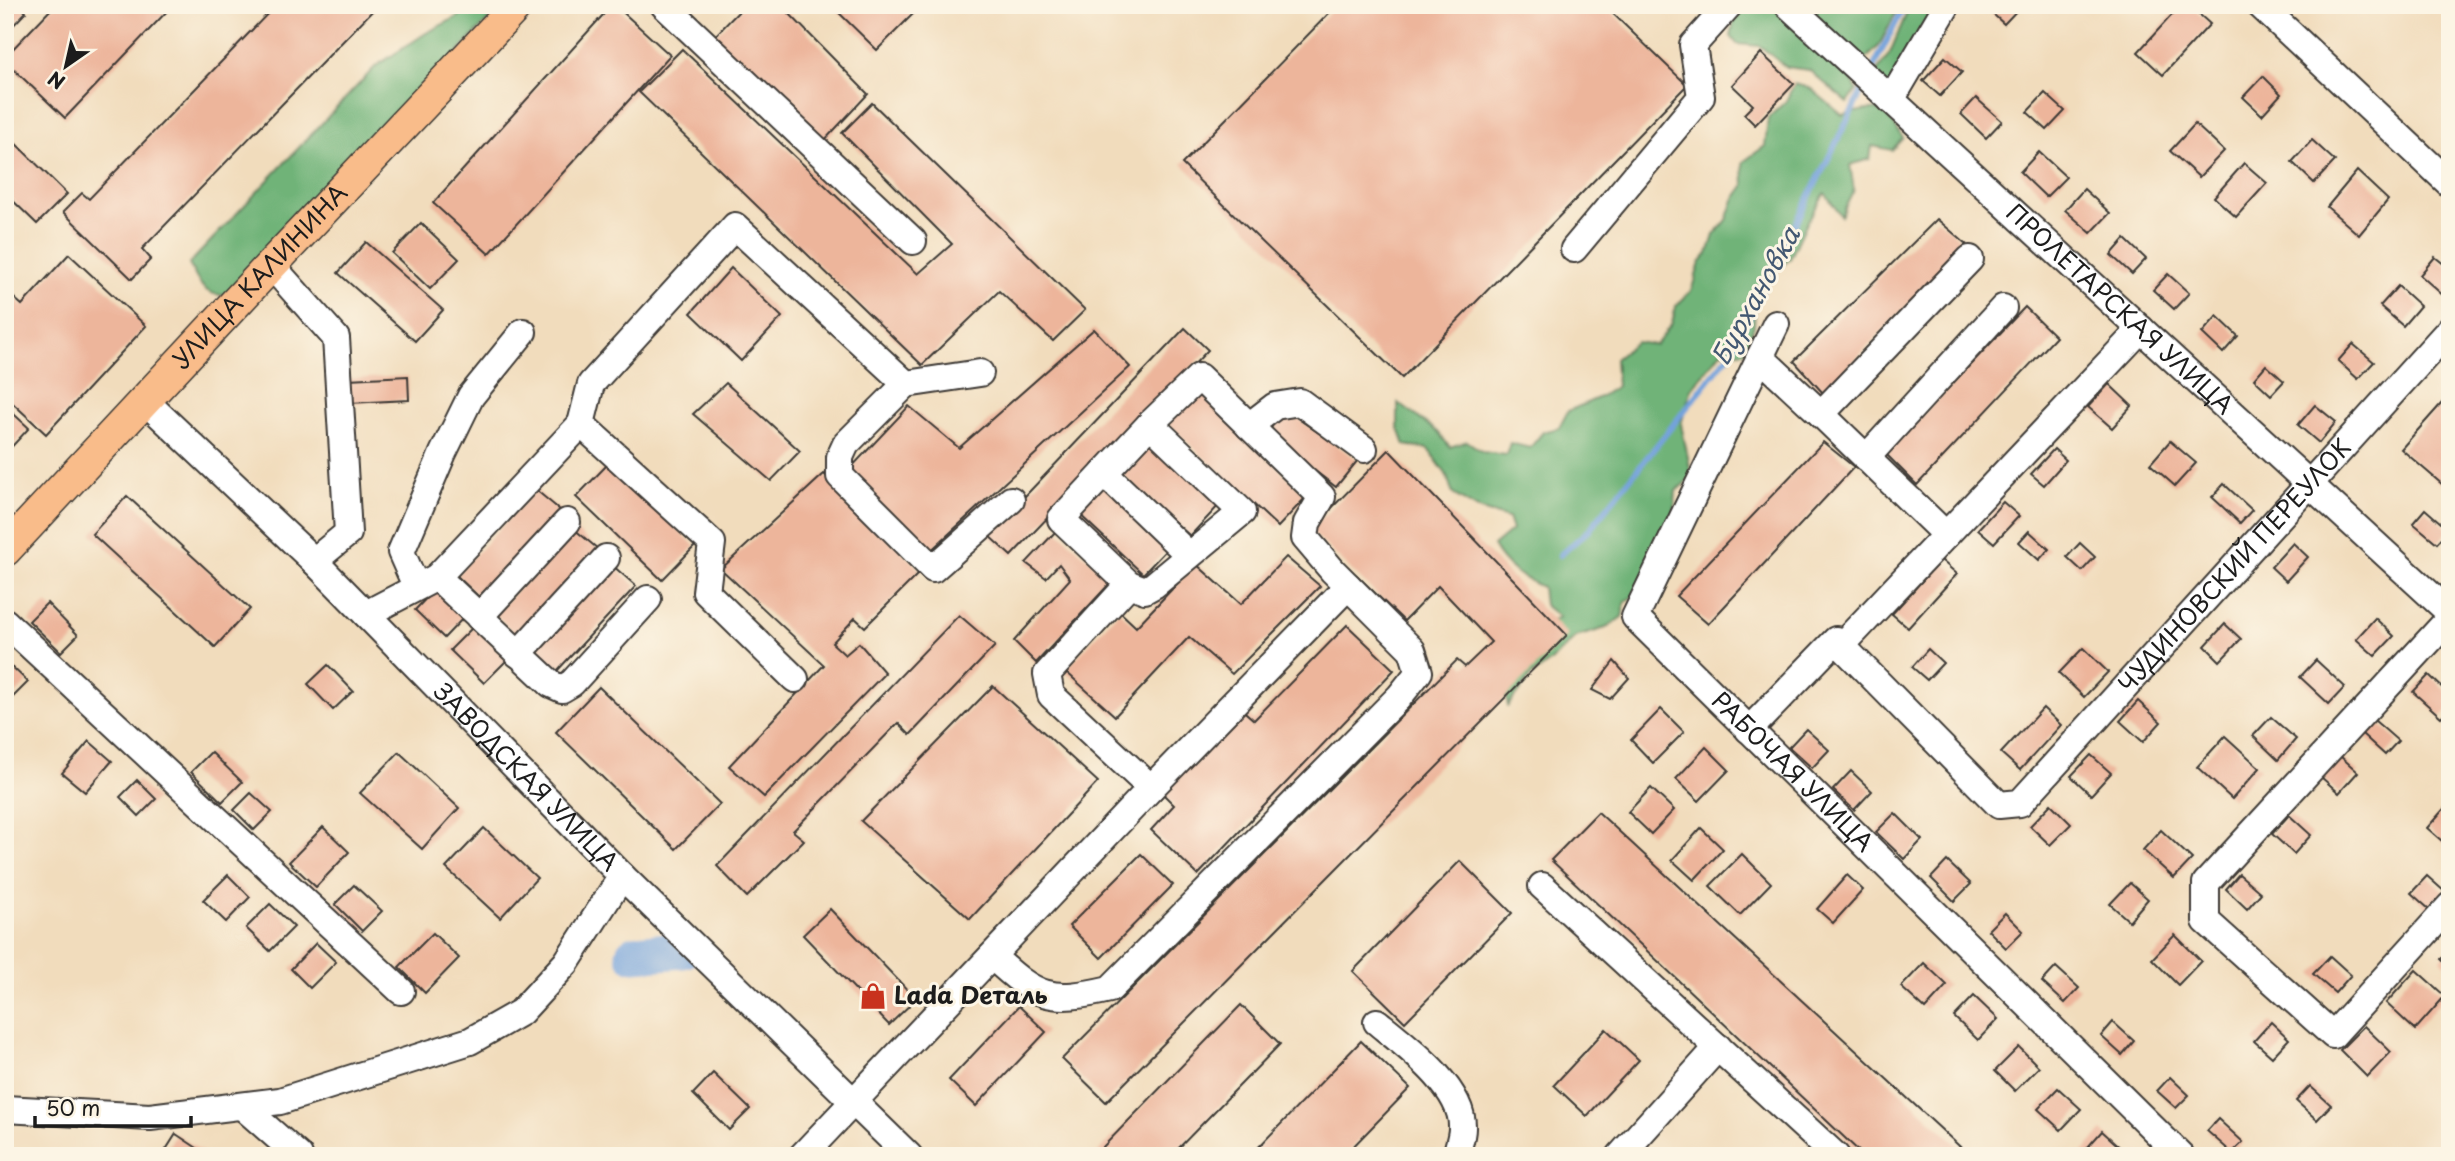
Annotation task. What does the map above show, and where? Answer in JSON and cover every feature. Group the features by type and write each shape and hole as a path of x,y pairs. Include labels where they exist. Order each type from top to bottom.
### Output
{"main road":[{"name":"УЛИЦА КАЛИНИНА","path":"5,550 517,5"}],"street":[{"path":"664,5 913,241"},
{"path":"1574,249 1701,97 1693,45 1728,5"},
{"name":"ПРОЛЕТАРСКАЯ УЛИЦА","path":"1788,5 2450,613"},
{"path":"1876,86 1947,5"},
{"path":"2260,5 2450,184"},
{"path":"366,614 426,582 581,424 591,384 735,226 906,384"},
{"path":"1821,414 1970,259"},
{"path":"271,265 336,338 348,533 314,561"},
{"path":"1866,458 2003,308"},
{"name":"РАБОЧАЯ УЛИЦА","path":"1776,324 1635,617 2175,1154"},
{"path":"1749,730 1836,640 1841,646 2141,330"},
{"name":"ЧУДИНОВСКИЙ ПЕРЕУЛОК","path":"1841,646 1999,806 2020,803 2450,330"},
{"path":"523,332 471,396 401,552 426,582 479,617 551,684 562,689 572,683 648,599"},
{"path":"1760,357 1946,535"},
{"path":"980,373 906,384 846,444 841,457 840,476 933,569 1011,500"},
{"path":"992,956 1021,984 1054,997 1083,995 1110,989 1399,697 1419,672 1412,650 1305,538 1307,523 1322,497 1199,377 1150,424 1061,519 1129,584 1145,590 1242,512 1150,424"},
{"name":"ЗАВОДСКАЯ УЛИЦА","path":"144,400 314,561 622,876 909,1156"},
{"path":"1250,426 1275,406 1300,402 1364,450"},
{"path":"581,424 712,543 706,592 795,679"},
{"path":"1104,473 1189,555"},
{"path":"479,617 567,523"},
{"path":"518,654 606,558"},
{"path":"1129,584 1047,674 1048,688 1051,695 1151,788"},
{"path":"802,1156 1151,788 1348,586"},
{"path":"2450,618 2206,883 2206,921 2333,1035 2450,906"},
{"path":"5,622 401,991"},
{"path":"5,1110 150,1117 280,1101 470,1041 521,1012 566,963 622,876"},
{"path":"1542,886 1836,1156"},
{"path":"1377,1022 1429,1065 1454,1099 1462,1127 1456,1156"},
{"path":"1620,1156 1718,1048"},
{"path":"242,1106 299,1156"}],"green space":[{"path":"470,5 502,5 234,295 216,295 205,289 189,264 376,66 426,33 461,15"},
{"path":"1741,5 1775,5 1850,76 1857,90 1848,103 1809,70 1786,67 1760,46 1737,44 1731,36 1736,10"},
{"path":"1796,5 1900,5 1879,46 1865,60"},
{"path":"1910,5 1942,5 1887,89 1874,76 1890,53"},
{"path":"1794,84 1810,88 1842,115 1865,110 1879,111 1890,119 1903,138 1892,150 1872,146 1870,159 1850,165 1854,190 1841,216 1825,193 1807,222 1790,259 1756,289 1754,326 1744,352 1721,352 1692,388 1681,424 1692,477 1676,491 1674,518 1640,590 1625,603 1622,617 1606,628 1576,637 1530,677 1508,706 1501,671 1535,630 1559,617 1544,605 1542,587 1514,571 1493,546 1512,530 1508,518 1478,509 1453,494 1446,474 1428,449 1405,445 1398,426 1398,403 1438,432 1450,447 1467,441 1483,452 1506,455 1510,443 1530,448 1543,432 1559,428 1568,411 1617,386 1615,359 1636,342 1656,345 1672,323 1676,306 1691,291 1700,263 1708,254 1714,235 1727,220 1734,200 1744,186 1743,162 1765,146 1768,118 1786,101"}],"building":[{"path":"5,5 19,5 26,12 5,34"},
{"path":"55,5 173,5 65,118 5,61 5,57"},
{"path":"276,5 378,5 142,249 151,259 132,279 63,212 82,193 89,199"},
{"path":"612,5 670,55 489,254 433,203"},
{"path":"745,5 781,5 868,94 821,144 711,40"},
{"path":"831,5 908,5 915,12 877,50"},
{"path":"1337,5 1604,5 1687,85 1402,378 1182,164"},
{"path":"1983,5 2022,5 2004,24"},
{"path":"2181,5 2189,5 2210,24 2163,75 2138,52"},
{"path":"682,49 918,274 952,244 842,133 872,103 1085,310 1053,341 999,291 922,365 639,92"},
{"path":"1761,53 1794,84 1755,125 1744,114 1753,105 1732,85"},
{"path":"1945,57 1962,72 1940,96 1923,81"},
{"path":"2263,76 2281,94 2262,115 2243,97"},
{"path":"2045,93 2065,111 2047,130 2027,112"},
{"path":"1976,98 2002,121 1986,138 1961,114"},
{"path":"2195,124 2224,151 2199,177 2170,151"},
{"path":"5,133 67,194 37,224 5,193"},
{"path":"2312,140 2335,161 2314,183 2292,162"},
{"path":"2039,152 2066,177 2046,197 2020,172"},
{"path":"2244,163 2267,183 2236,217 2214,197"},
{"path":"2357,171 2388,200 2359,235 2327,207"},
{"path":"2084,189 2110,213 2091,233 2065,210"},
{"path":"1937,219 1966,244 1823,393 1794,361"},
{"path":"421,223 459,259 430,289 392,253"},
{"path":"2125,239 2146,259 2132,274 2111,255"},
{"path":"366,242 443,310 415,341 338,273"},
{"path":"69,254 146,326 46,434 5,396 5,290 22,305"},
{"path":"2435,257 2450,269 2450,291 2445,297 2420,275"},
{"path":"731,268 782,317 741,361 691,313"},
{"path":"2168,274 2189,293 2174,309 2153,290"},
{"path":"2398,286 2420,306 2403,326 2380,306"},
{"path":"2025,307 2056,337 1917,485 1886,454"},
{"path":"2217,316 2238,336 2223,353 2202,333"},
{"path":"1185,328 1208,350 1011,556 988,535"},
{"path":"1094,329 1130,367 926,555 847,472 909,406 959,448"},
{"path":"2353,344 2374,362 2358,379 2338,361"},
{"path":"2266,365 2284,381 2271,395 2254,379"},
{"path":"408,376 409,400 329,404 328,380"},
{"path":"726,383 800,451 771,481 693,414"},
{"path":"2109,384 2132,406 2112,428 2088,407"},
{"path":"1199,389 1307,496 1278,527 1166,422"},
{"path":"2450,394 2450,491 2401,449"},
{"path":"2315,405 2336,422 2319,443 2298,425"},
{"path":"5,406 29,428 5,454"},
{"path":"1284,409 1358,460 1336,487 1267,434"},
{"path":"1150,440 1221,503 1190,536 1120,472"},
{"path":"2170,441 2196,463 2175,486 2150,464"},
{"path":"1823,442 1854,467 1708,624 1676,596"},
{"path":"2054,449 2066,460 2044,485 2031,474"},
{"path":"1389,450 1567,635 1106,1102 1062,1059 1457,660 1465,667 1491,642 1438,586 1404,621 1310,530"},
{"path":"609,463 695,546 662,580 576,497"},
{"path":"824,474 921,571 865,627 855,618 832,643 845,655 859,643 885,673 764,797 729,766 824,665 721,569"},
{"path":"1103,483 1169,547 1143,574 1076,511"},
{"path":"2224,484 2252,510 2240,523 2212,497"},
{"path":"536,490 560,510 479,597 456,575"},
{"path":"127,496 250,609 215,647 92,534"},
{"path":"2003,502 2019,516 1994,543 1978,529"},
{"path":"2425,509 2449,530 2437,543 2413,523"},
{"path":"574,529 598,549 517,636 495,614"},
{"path":"1057,530 1112,581 1036,663 1014,641 1070,579 1059,564 1046,578 1026,563"},
{"path":"2029,531 2049,549 2039,560 2019,542"},
{"path":"2080,543 2095,557 2082,571 2067,557"},
{"path":"2293,543 2308,557 2286,581 2271,567"},
{"path":"1286,557 1320,586 1232,674 1189,637 1115,716 1065,671 1119,611 1136,627 1196,564 1241,604"},
{"path":"1941,560 1957,574 1908,628 1892,614"},
{"path":"612,565 636,586 556,672 533,650"},
{"path":"436,588 465,616 444,638 415,610"},
{"path":"47,603 78,635 61,652 29,621"},
{"path":"959,615 995,646 910,735 898,723 793,831 804,840 747,897 717,866"},
{"path":"2375,618 2394,636 2375,656 2356,639"},
{"path":"2225,624 2241,639 2220,661 2205,646"},
{"path":"1347,625 1394,670 1198,875 1151,830 1174,805 1160,791 1238,706 1254,720"},
{"path":"474,626 508,659 484,683 450,650"},
{"path":"2083,648 2108,672 2084,697 2059,673"},
{"path":"1928,649 1943,663 1927,680 1912,667"},
{"path":"5,660 28,682 5,705"},
{"path":"2316,660 2345,687 2329,704 2300,677"},
{"path":"1614,661 1629,678 1610,699 1592,690"},
{"path":"328,665 353,691 333,710 308,684"},
{"path":"2429,675 2450,695 2450,708 2441,717 2413,692"},
{"path":"993,686 1098,782 970,919 861,821"},
{"path":"599,687 720,804 676,849 556,732"},
{"path":"2138,701 2161,722 2143,742 2120,721"},
{"path":"2043,708 2061,725 2020,770 2001,753"},
{"path":"1661,709 1684,732 1653,763 1631,740"},
{"path":"2271,717 2296,739 2278,760 2253,736"},
{"path":"2374,720 2398,741 2385,755 2361,733"},
{"path":"1806,729 1829,750 1812,768 1789,747"},
{"path":"2225,736 2260,768 2232,799 2197,767"},
{"path":"89,741 112,761 85,792 62,773"},
{"path":"1706,747 1729,770 1699,801 1676,779"},
{"path":"211,752 242,782 222,802 191,772"},
{"path":"399,752 459,808 422,849 360,793"},
{"path":"2091,755 2111,773 2091,795 2071,776"},
{"path":"2340,756 2358,772 2339,793 2321,777"},
{"path":"1851,771 1872,791 1854,810 1833,790"},
{"path":"137,780 156,799 139,816 120,797"},
{"path":"1651,788 1674,810 1651,834 1628,812"},
{"path":"251,793 272,812 254,830 234,810"},
{"path":"2450,802 2450,848 2427,828"},
{"path":"2051,804 2071,824 2050,845 2030,826"},
{"path":"1598,812 1970,1156 1864,1156 1551,860"},
{"path":"1895,813 1922,840 1904,859 1876,832"},
{"path":"2289,815 2311,835 2294,854 2272,834"},
{"path":"323,827 349,852 316,887 289,862"},
{"path":"484,828 537,878 500,918 446,868"},
{"path":"1701,828 1723,849 1694,880 1672,860"},
{"path":"2161,830 2192,859 2174,878 2143,850"},
{"path":"1141,854 1173,885 1101,958 1069,926"},
{"path":"1742,854 1771,883 1740,915 1710,886"},
{"path":"1460,861 1512,913 1405,1022 1353,971"},
{"path":"1947,861 1971,884 1954,901 1931,878"},
{"path":"2239,874 2261,893 2247,909 2226,889"},
{"path":"228,875 250,897 226,922 203,900"},
{"path":"1847,875 1863,890 1833,923 1817,909"},
{"path":"2427,876 2445,892 2429,909 2411,893"},
{"path":"2130,883 2148,899 2129,921 2110,904"},
{"path":"354,885 382,911 362,931 335,904"},
{"path":"270,904 294,927 270,951 246,928"},
{"path":"830,909 916,999 889,1025 803,935"},
{"path":"2005,913 2023,931 2006,948 1988,930"},
{"path":"433,933 459,958 425,993 399,967"},
{"path":"2175,935 2201,961 2178,985 2152,959"},
{"path":"316,943 336,962 310,988 291,969"},
{"path":"2450,950 2450,968 2441,959"},
{"path":"2330,956 2351,975 2335,993 2313,974"},
{"path":"1924,963 1947,985 1925,1009 1901,987"},
{"path":"2056,967 2079,988 2065,1003 2042,982"},
{"path":"2416,970 2445,996 2415,1030 2386,1003"},
{"path":"1974,996 1998,1019 1978,1040 1954,1017"},
{"path":"1241,1005 1280,1044 1171,1156 1102,1156 1098,1152"},
{"path":"1019,1006 1046,1032 976,1106 949,1080"},
{"path":"2113,1022 2134,1041 2122,1055 2101,1036"},
{"path":"2271,1022 2289,1039 2272,1057 2254,1041"},
{"path":"2364,1026 2391,1052 2367,1077 2340,1050"},
{"path":"1606,1029 1639,1060 1587,1116 1554,1085"},
{"path":"1361,1041 1410,1088 1344,1156 1250,1156"},
{"path":"2019,1047 2039,1067 2015,1091 1995,1071"},
{"path":"713,1073 750,1109 729,1130 693,1094"},
{"path":"2170,1077 2189,1095 2176,1108 2157,1091"},
{"path":"2310,1086 2331,1105 2317,1120 2296,1101"},
{"path":"2058,1088 2081,1109 2061,1130 2038,1109"},
{"path":"2218,1119 2243,1142 2232,1153 2207,1131"},
{"path":"2102,1131 2123,1150 2118,1156 2080,1156"},
{"path":"176,1134 209,1156 162,1156"}],"waterway":[{"name":"Бурхановка","path":"1871,72 1905,5"},
{"name":"Бурхановка","path":"1560,555 1589,530 1732,351 1865,85"},
{"name":"Бурхановка","path":"634,954 683,950"}],"place":[{"name":"Lada Dеталь","path":"873,996"}]}
